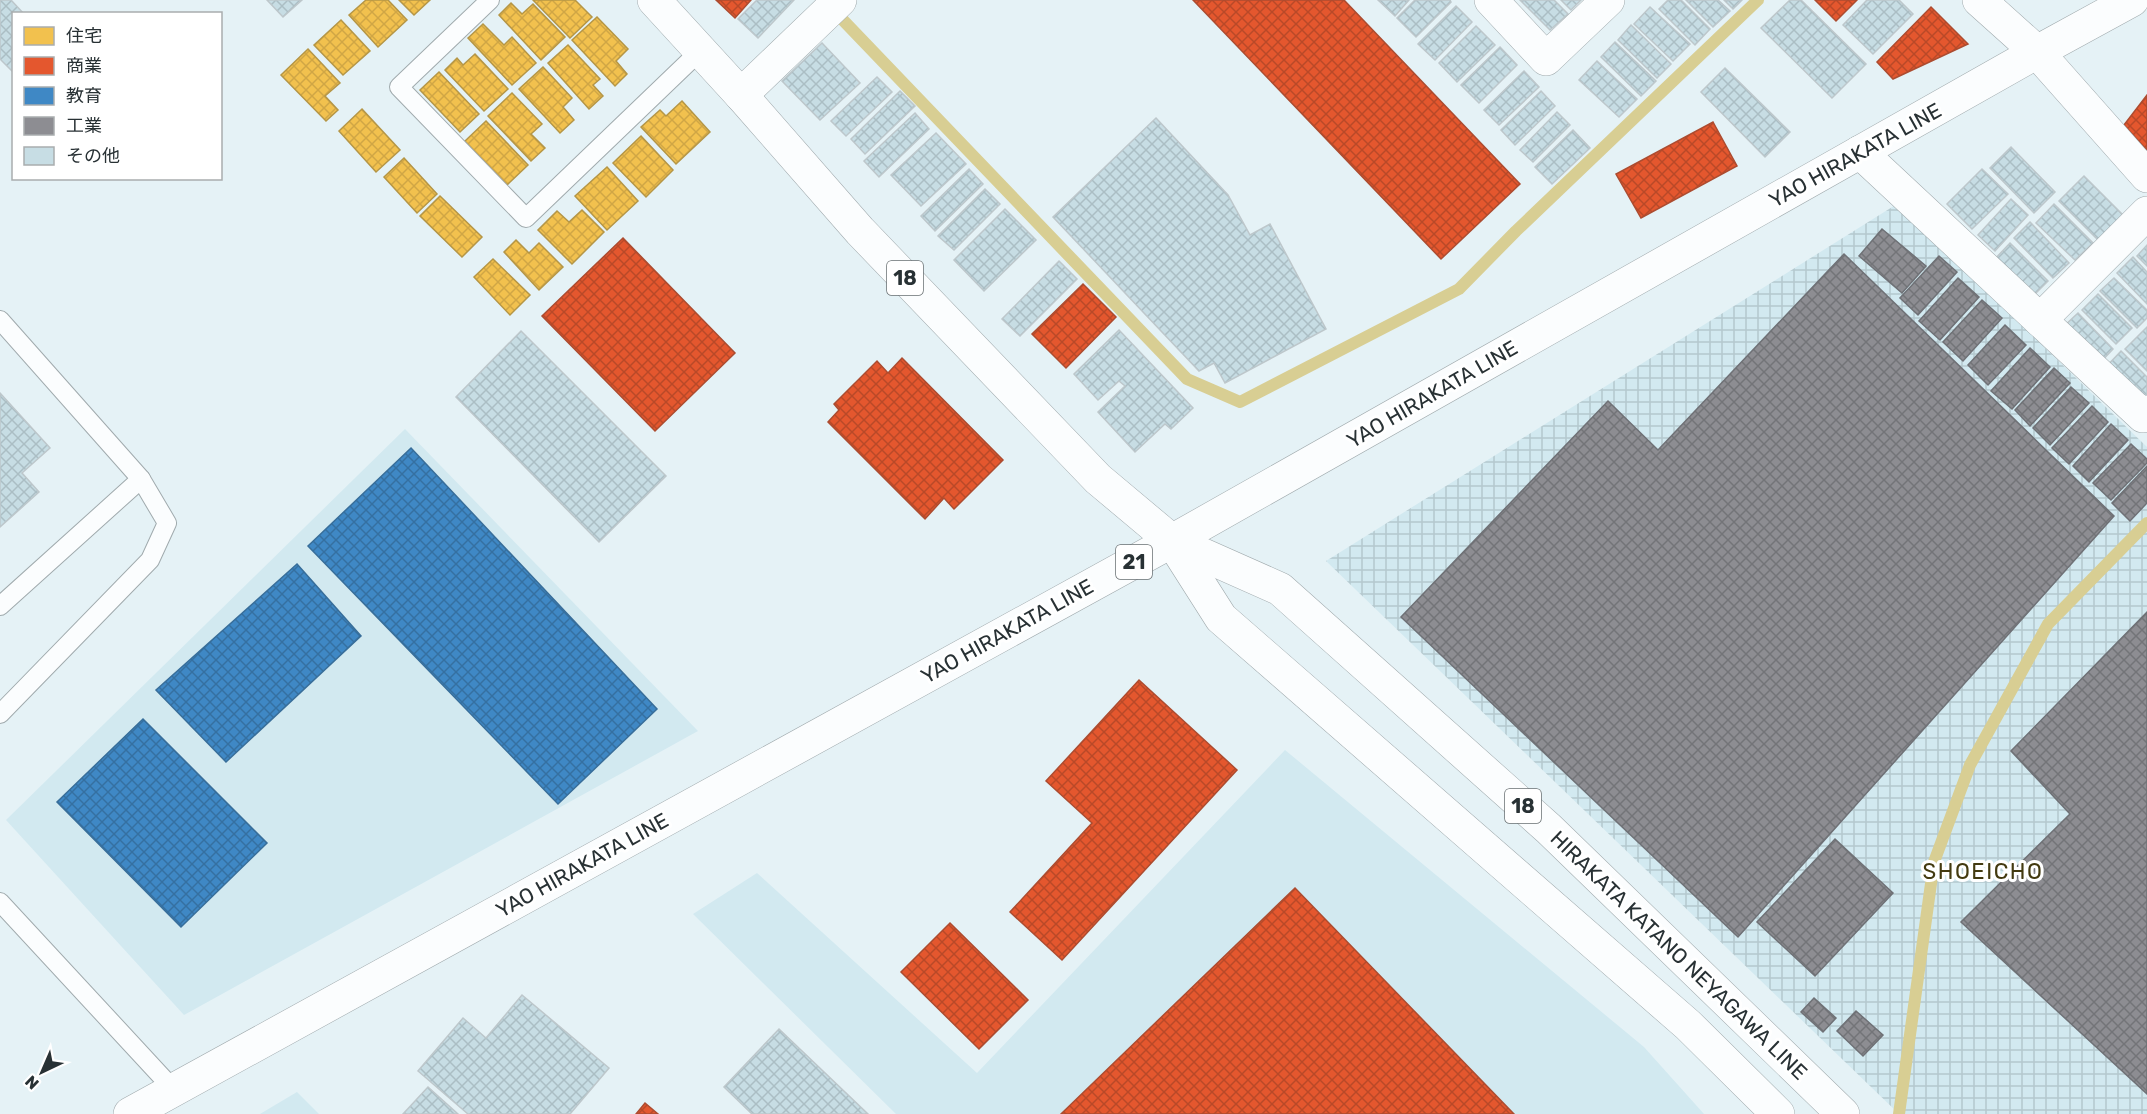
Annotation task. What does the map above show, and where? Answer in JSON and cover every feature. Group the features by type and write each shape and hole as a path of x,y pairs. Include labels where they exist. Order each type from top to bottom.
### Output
{"main road":[{"name":"HIRAKATA KATANO NEYAGAWA LINE","path":"654,0 860,231 1098,479 1172,541 1280,589 1549,829 1843,1114"},
{"path":"741,95 840,0"},
{"path":"1491,0 1546,58 1608,0"},
{"path":"1979,0 2037,52 2147,176"},
{"name":"YAO HIRAKATA LINE","path":"130,1114 1172,541 2132,0"},
{"path":"1860,152 2144,416 2147,412"},
{"path":"2040,320 2147,213"},
{"name":"HIRAKATA KATANO NEYAGAWA LINE","path":"1172,541 1221,618 1688,1025 1778,1114"}],"lane":[{"path":"490,0 399,87 526,218 700,51"},
{"path":"0,321 141,479 167,524 150,560 0,714"},
{"path":"0,606 141,479"},
{"path":"0,902 174,1089"}],"shaded area":[{"path":"1897,204 2147,447 2147,1114 1899,1114 1326,561"},
{"path":"405,429 698,731 184,1015 6,820"},
{"path":"1285,750 1644,1047 1704,1114 896,1114 693,914 757,873 977,1073"},
{"path":"297,1092 319,1114 260,1114"}],"building: 住宅":[{"path":"366,0 388,0 407,20 378,47 349,15"},
{"path":"399,0 430,0 414,15"},
{"path":"533,0 575,0 592,17 570,38"},
{"path":"511,3 522,14 533,4 565,37 541,60 499,15"},
{"path":"597,17 628,49 616,61 627,74 615,86 572,40"},
{"path":"341,20 370,51 343,75 314,45"},
{"path":"483,24 504,45 512,37 536,63 512,85 468,38"},
{"path":"568,45 600,79 593,85 603,96 589,109 548,63"},
{"path":"308,49 340,83 325,96 338,110 326,121 281,75"},
{"path":"475,54 508,89 484,111 445,70 457,58 463,65"},
{"path":"543,67 572,98 563,107 574,120 560,133 519,89"},
{"path":"439,72 479,114 460,132 420,90"},
{"path":"512,93 542,124 531,134 545,148 531,161 488,116"},
{"path":"682,101 710,132 676,164 641,127 660,110 666,116"},
{"path":"362,109 400,150 376,172 339,131"},
{"path":"486,121 528,165 507,185 464,142"},
{"path":"641,136 673,170 646,197 613,163"},
{"path":"404,158 437,194 417,213 384,177"},
{"path":"607,167 638,201 607,230 575,196"},
{"path":"440,196 482,237 462,257 420,216"},
{"path":"582,210 604,232 572,264 538,230 557,211 569,222"},
{"path":"516,240 529,253 539,243 563,267 539,290 504,252"},
{"path":"493,259 530,295 510,315 474,277"}],"building: 商業":[{"path":"716,0 751,0 735,18"},
{"path":"1193,0 1344,0 1520,184 1441,259"},
{"path":"1815,0 1857,0 1836,21"},
{"path":"1931,7 1968,44 1893,79 1877,62"},
{"path":"2147,95 2147,150 2124,125"},
{"path":"1713,122 1737,166 1641,218 1616,174"},
{"path":"623,238 735,353 655,431 542,316"},
{"path":"1083,284 1116,317 1066,368 1032,334"},
{"path":"902,358 1003,460 954,509 944,498 925,519 828,422 839,410 834,404 877,361 888,373"},
{"path":"1139,680 1237,770 1062,960 1010,912 1092,823 1046,781"},
{"path":"1295,888 1514,1114 1061,1114"},
{"path":"950,923 1028,1000 979,1049 901,972"},
{"path":"645,1103 658,1114 636,1114"}],"building: 教育":[{"path":"411,448 657,709 558,804 308,546"},
{"path":"297,564 361,636 226,762 156,690"},
{"path":"143,719 267,843 181,927 57,802"}],"building: 工業":[{"path":"1882,229 1926,266 1902,293 1859,256"},
{"path":"1844,254 2114,516 1738,937 1401,617 1608,401 1658,450"},
{"path":"1939,256 1957,272 1918,315 1900,298"},
{"path":"1958,278 1979,297 1940,340 1919,321"},
{"path":"1982,300 2002,318 1963,361 1943,342"},
{"path":"2005,325 2026,345 1988,385 1968,365"},
{"path":"2030,348 2050,367 2012,409 1991,391"},
{"path":"2054,368 2070,383 2030,426 2015,410"},
{"path":"2071,387 2089,403 2050,445 2033,428"},
{"path":"2092,406 2108,422 2069,464 2052,448"},
{"path":"2111,424 2128,440 2089,482 2073,466"},
{"path":"2131,444 2147,459 2147,463 2111,500 2093,483"},
{"path":"2147,466 2147,503 2130,521 2112,503"},
{"path":"2147,612 2147,1094 1961,922 2070,814 2011,751"},
{"path":"1835,839 1893,893 1815,976 1757,922"},
{"path":"1814,998 1836,1018 1823,1032 1801,1012"},
{"path":"1856,1011 1883,1035 1863,1056 1837,1031"}],"building: その他":[{"path":"0,0 11,0 22,12 12,12 12,71 0,59"},
{"path":"267,0 302,0 283,17"},
{"path":"757,0 794,0 758,38 738,19"},
{"path":"1378,0 1409,0 1395,16"},
{"path":"1415,0 1450,0 1451,2 1416,37 1397,18"},
{"path":"1520,0 1554,0 1568,14 1550,30"},
{"path":"1561,0 1581,0 1571,10"},
{"path":"1668,0 1681,0 1710,29 1695,45 1659,9"},
{"path":"1686,0 1718,0 1730,11 1713,27"},
{"path":"1724,0 1742,0 1733,9"},
{"path":"1790,0 1801,0 1866,64 1832,98 1761,28"},
{"path":"1867,0 1899,0 1913,14 1873,54 1843,25"},
{"path":"1456,6 1472,22 1435,60 1418,44"},
{"path":"1650,7 1690,44 1673,61 1634,24"},
{"path":"1631,25 1671,64 1657,78 1618,40"},
{"path":"1476,26 1495,45 1457,82 1439,63"},
{"path":"1615,42 1656,81 1641,96 1601,57"},
{"path":"822,43 860,83 820,120 782,81"},
{"path":"1500,47 1517,65 1479,103 1461,85"},
{"path":"1597,61 1637,99 1619,117 1579,80"},
{"path":"1725,68 1790,132 1765,157 1701,92"},
{"path":"1524,71 1539,87 1499,125 1484,110"},
{"path":"877,77 892,92 846,136 831,121"},
{"path":"900,91 915,106 865,154 851,139"},
{"path":"1541,91 1555,106 1515,145 1501,130"},
{"path":"1557,112 1570,125 1533,162 1520,150"},
{"path":"915,113 929,129 879,177 864,161"},
{"path":"1156,118 1228,195 1250,235 1270,224 1326,329 1225,383 1214,363 1199,371 1053,217"},
{"path":"1573,130 1590,148 1552,184 1535,167"},
{"path":"936,133 966,164 921,206 891,175"},
{"path":"2011,147 2055,192 2034,213 1990,168"},
{"path":"969,169 983,184 935,231 921,216"},
{"path":"1982,169 2008,194 1972,229 1947,204"},
{"path":"2084,176 2123,215 2098,240 2059,201"},
{"path":"985,189 1000,204 954,250 938,236"},
{"path":"2011,199 2028,215 1995,251 1978,235"},
{"path":"2054,204 2093,243 2075,260 2036,223"},
{"path":"1005,209 1036,240 984,291 954,260"},
{"path":"2030,222 2069,263 2053,278 2014,238"},
{"path":"2010,243 2048,281 2031,298 1993,261"},
{"path":"2147,245 2147,266 2137,256"},
{"path":"2133,257 2147,272 2147,304 2117,273"},
{"path":"1059,261 1077,279 1020,336 1002,319"},
{"path":"2114,278 2147,310 2147,318 2137,328 2100,291"},
{"path":"2098,294 2132,328 2116,344 2082,310"},
{"path":"2078,313 2113,349 2098,365 2062,328"},
{"path":"2147,327 2147,371 2125,349"},
{"path":"1119,330 1193,408 1171,429 1165,424 1135,452 1098,412 1125,386 1119,381 1098,400 1074,374"},
{"path":"521,331 666,476 599,542 456,397"},
{"path":"2121,351 2147,377 2147,395 2139,403 2104,369"},
{"path":"0,393 50,448 22,473 39,492 0,527"},
{"path":"522,995 609,1068 570,1114 468,1114 418,1071 463,1018 486,1038"},
{"path":"779,1029 868,1114 752,1114 724,1087"},
{"path":"428,1087 458,1114 403,1114"}],"waterway":[{"path":"840,17 1187,379 1240,402 1459,289 1516,231 1758,0"},
{"path":"1899,1114 1934,862 1970,765 2048,624 2147,523"}],"district":[{"name":"SHOEICHO","path":"1983,871"}]}
